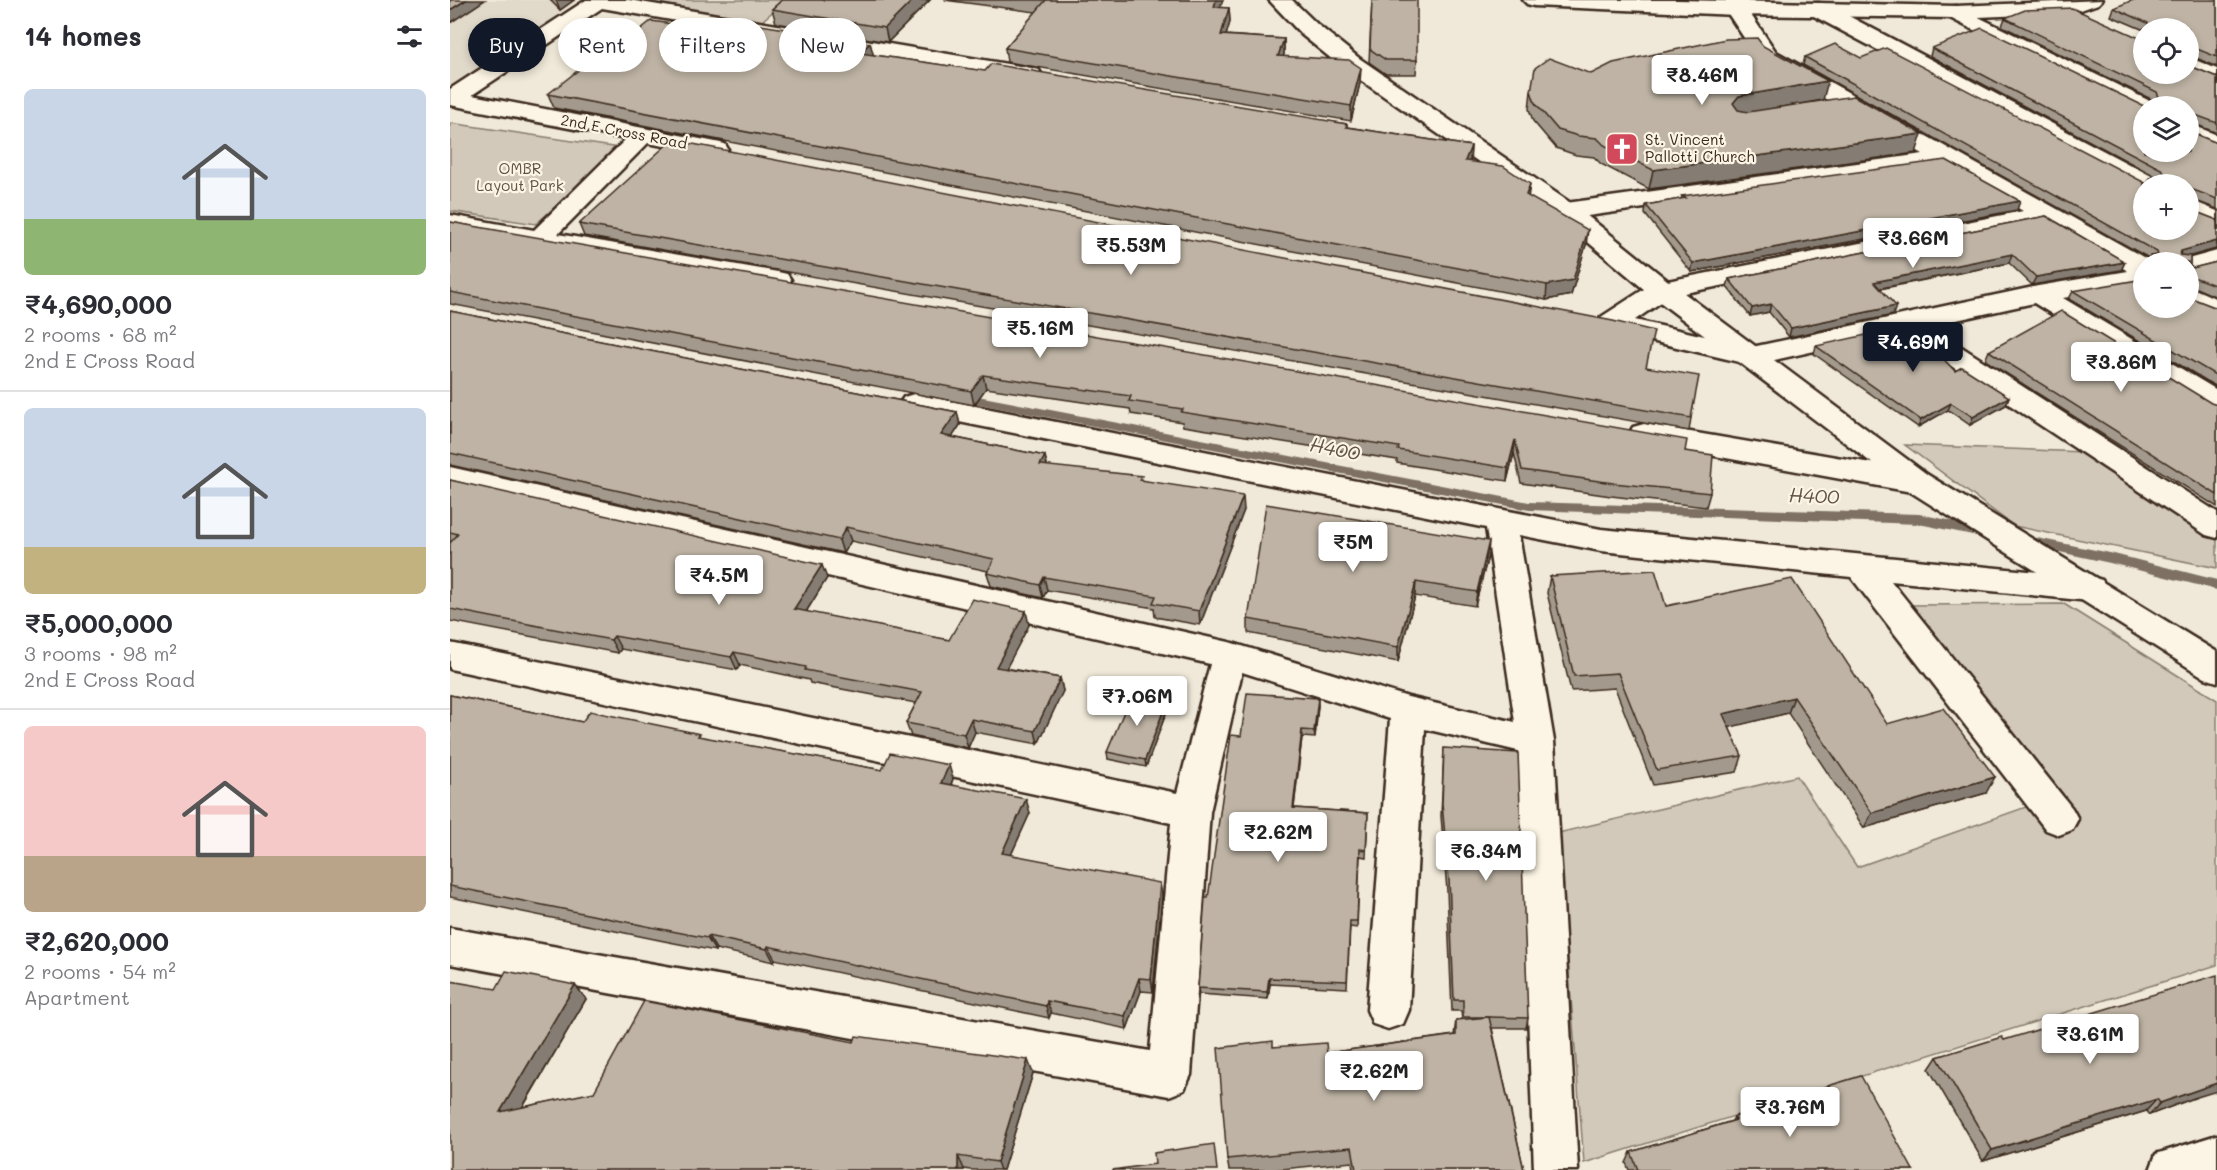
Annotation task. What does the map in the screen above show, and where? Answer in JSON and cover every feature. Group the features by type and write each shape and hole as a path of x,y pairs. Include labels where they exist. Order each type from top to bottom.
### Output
{"street":[{"path":"1280,0 1310,30 1351,63 1566,211 1662,290 1917,482 2217,669"},
{"path":"1536,0 1956,12 2085,8"},
{"path":"451,98 599,1 1047,78"},
{"path":"1736,4 1768,57 2133,263"},
{"path":"1818,9 2133,176"},
{"path":"1956,12 2133,101"},
{"path":"2200,64 2217,77"},
{"name":"2nd E Cross Road","path":"451,98 736,153"},
{"path":"1818,110 1850,105"},
{"path":"540,238 643,135"},
{"path":"2199,135 2217,144"},
{"path":"1425,143 1484,153"},
{"path":"1566,211 1948,158"},
{"path":"2199,212 2217,221"},
{"path":"2047,214 1662,290 1599,321 1752,356 2038,294 2133,278"},
{"path":"450,223 799,284"},
{"path":"2199,263 2217,259"},
{"path":"2038,294 2217,403"},
{"path":"2199,300 2217,310"},
{"path":"1905,323 2217,527"},
{"path":"882,398 1601,540 2090,589"},
{"path":"1623,430 1917,482"},
{"path":"450,478 1229,655 1408,711 1536,741"},
{"path":"1500,519 1536,741 1556,1170"},
{"path":"1860,565 2059,819"},
{"path":"450,946 1169,1075 1191,812 1229,655"},
{"path":"450,656 1191,812"},
{"path":"1388,1010 1408,711"},
{"path":"2172,1170 2217,1157"}],"shaded area":[{"path":"450,0 578,0 546,24 546,18 468,18 468,72 481,72 455,91 450,90"}],"green space":[{"path":"622,0 786,0 765,18 742,18"},
{"name":"OMBR Layout Park","path":"450,123 620,148 536,224 450,211"},
{"path":"1905,445 2085,452 2217,534 2217,568 2014,526"},
{"path":"2064,604 2217,700 2217,965 1584,1163 1558,833 1797,776 1857,867 2063,794 1910,605"}],"building":[{"path":"450,0 466,0 450,10"},
{"path":"782,0 913,0 885,28 866,25 866,18 826,18 772,9"},
{"path":"1046,0 1216,0 1214,7 1229,8 1221,35 1284,39 1278,56 1349,60 1361,68 1351,106 1005,48"},
{"path":"1372,0 1417,0 1417,60 1386,60 1370,49"},
{"path":"2133,0 2217,0 2217,57 2199,50 2199,18 2137,18 2114,8"},
{"path":"2072,8 2133,35 2133,80 2005,18 2025,10"},
{"path":"651,21 659,22 659,72 767,72 767,26 779,28 779,72 866,72 866,54 985,71 991,64 1347,124 1346,127 1471,146 1465,161 1503,166 1530,184 1526,195 1588,230 1573,280 1547,285 548,94 576,72 647,72 647,24"},
{"path":"1982,28 2133,101 2133,154 1932,48"},
{"path":"1757,38 1763,46 1828,81 1739,96 1733,103 1738,110 1748,112 1854,96 1922,134 1653,170 1604,145 1597,138 1578,136 1558,130 1535,103 1531,91 1535,68 1549,58 1591,74 1613,63 1726,39"},
{"path":"1835,44 1861,58 1886,48 2133,177 2133,239 1805,57"},
{"path":"2199,70 2217,77 2217,123 2199,116 2199,96 2158,96 2157,92 2141,84 2199,84"},
{"path":"2199,136 2217,143 2217,199 2199,192 2199,174 2164,174 2163,170 2148,162 2199,162"},
{"path":"672,140 1613,321 1654,331 1646,367 1699,376 1691,418 579,224"},
{"path":"1946,160 2020,201 1693,263 1646,205 1686,198 1682,196"},
{"path":"2199,213 2217,220 2217,241 2181,252 2157,252 2135,240 2199,240"},
{"path":"2046,216 2125,262 2036,277 2012,254 1874,282 1896,306 1791,328 1771,304 1752,308 1729,279"},
{"path":"450,222 1687,440 1685,451 1713,455 1710,493 1613,483 1522,470 1515,440 1508,468 1398,450 1399,447 1181,412 1183,409 1129,401 1131,396 983,375 971,391 450,292"},
{"path":"2217,262 2217,286 2199,279 2199,266"},
{"path":"2133,281 2133,318 2199,318 2199,301 2217,308 2217,376 2073,291"},
{"path":"450,311 957,412 941,435 1045,456 1040,465 1142,476 1140,480 1243,496 1199,611 1153,603 1156,596 1044,577 1040,585 987,573 994,559 846,527 839,540 450,453"},
{"path":"2061,311 2217,405 2217,495 1989,351"},
{"path":"1902,327 1933,348 1955,371 1962,367 2009,397 1973,417 1951,403 1921,420 1816,346"},
{"path":"450,480 822,565 794,609 949,640 972,599 1026,611 996,667 1060,678 1035,731 971,719 964,734 906,723 922,692 805,670 806,667 734,652 731,657 614,636 611,640 450,609 450,543 458,534 450,532"},
{"path":"1266,504 1489,541 1477,592 1416,582 1398,647 1248,619"},
{"path":"1655,570 1666,606 1792,579 1887,724 1943,708 1995,777 1872,813 1794,697 1723,714 1742,756 1657,770 1618,673 1574,676 1550,576"},
{"path":"1247,693 1318,698 1314,731 1302,730 1293,808 1368,813 1366,850 1360,849 1357,921 1350,921 1347,981 1269,978 1267,992 1198,988 1205,898 1208,898 1231,735 1241,736"},
{"path":"450,695 582,722 590,711 700,734 698,736 882,770 890,753 949,765 941,783 1026,799 1002,853 1160,883 1151,979 1139,978 1125,1016 1047,1001 1046,1006 768,946 767,949 708,936 707,938 450,886"},
{"path":"1131,695 1167,701 1145,760 1107,752"},
{"path":"1444,748 1518,753 1528,1018 1463,1017 1463,1000 1454,1000 1449,879 1442,804"},
{"path":"506,971 575,985 500,1112 594,1092 644,1001 854,1042 856,1036 1028,1060 997,1162 958,1156 958,1170 450,1170 450,981 496,989"},
{"path":"2217,975 2217,1083 2160,1103 2157,1099 1992,1150 1937,1057 2002,1037 2004,1040"},
{"path":"1489,1017 1524,1170 1356,1170 1352,1147 1227,1159 1218,1048 1273,1041 1273,1047 1326,1043 1327,1053 1456,1035 1456,1020"},
{"path":"1861,1076 1913,1170 1638,1170 1631,1152 1736,1120 1734,1117 1809,1095 1808,1092"},
{"path":"1214,1144 1217,1170 1112,1170 1155,1164 1154,1153"}],"waterway":[{"name":"H400","path":"962,397 1529,506 1919,519 1987,533"},
{"name":"H400","path":"2023,540 2110,558 2217,585"}],"place":[{"name":"St. Vincent Pallotti Church","path":"1622,149"}]}
